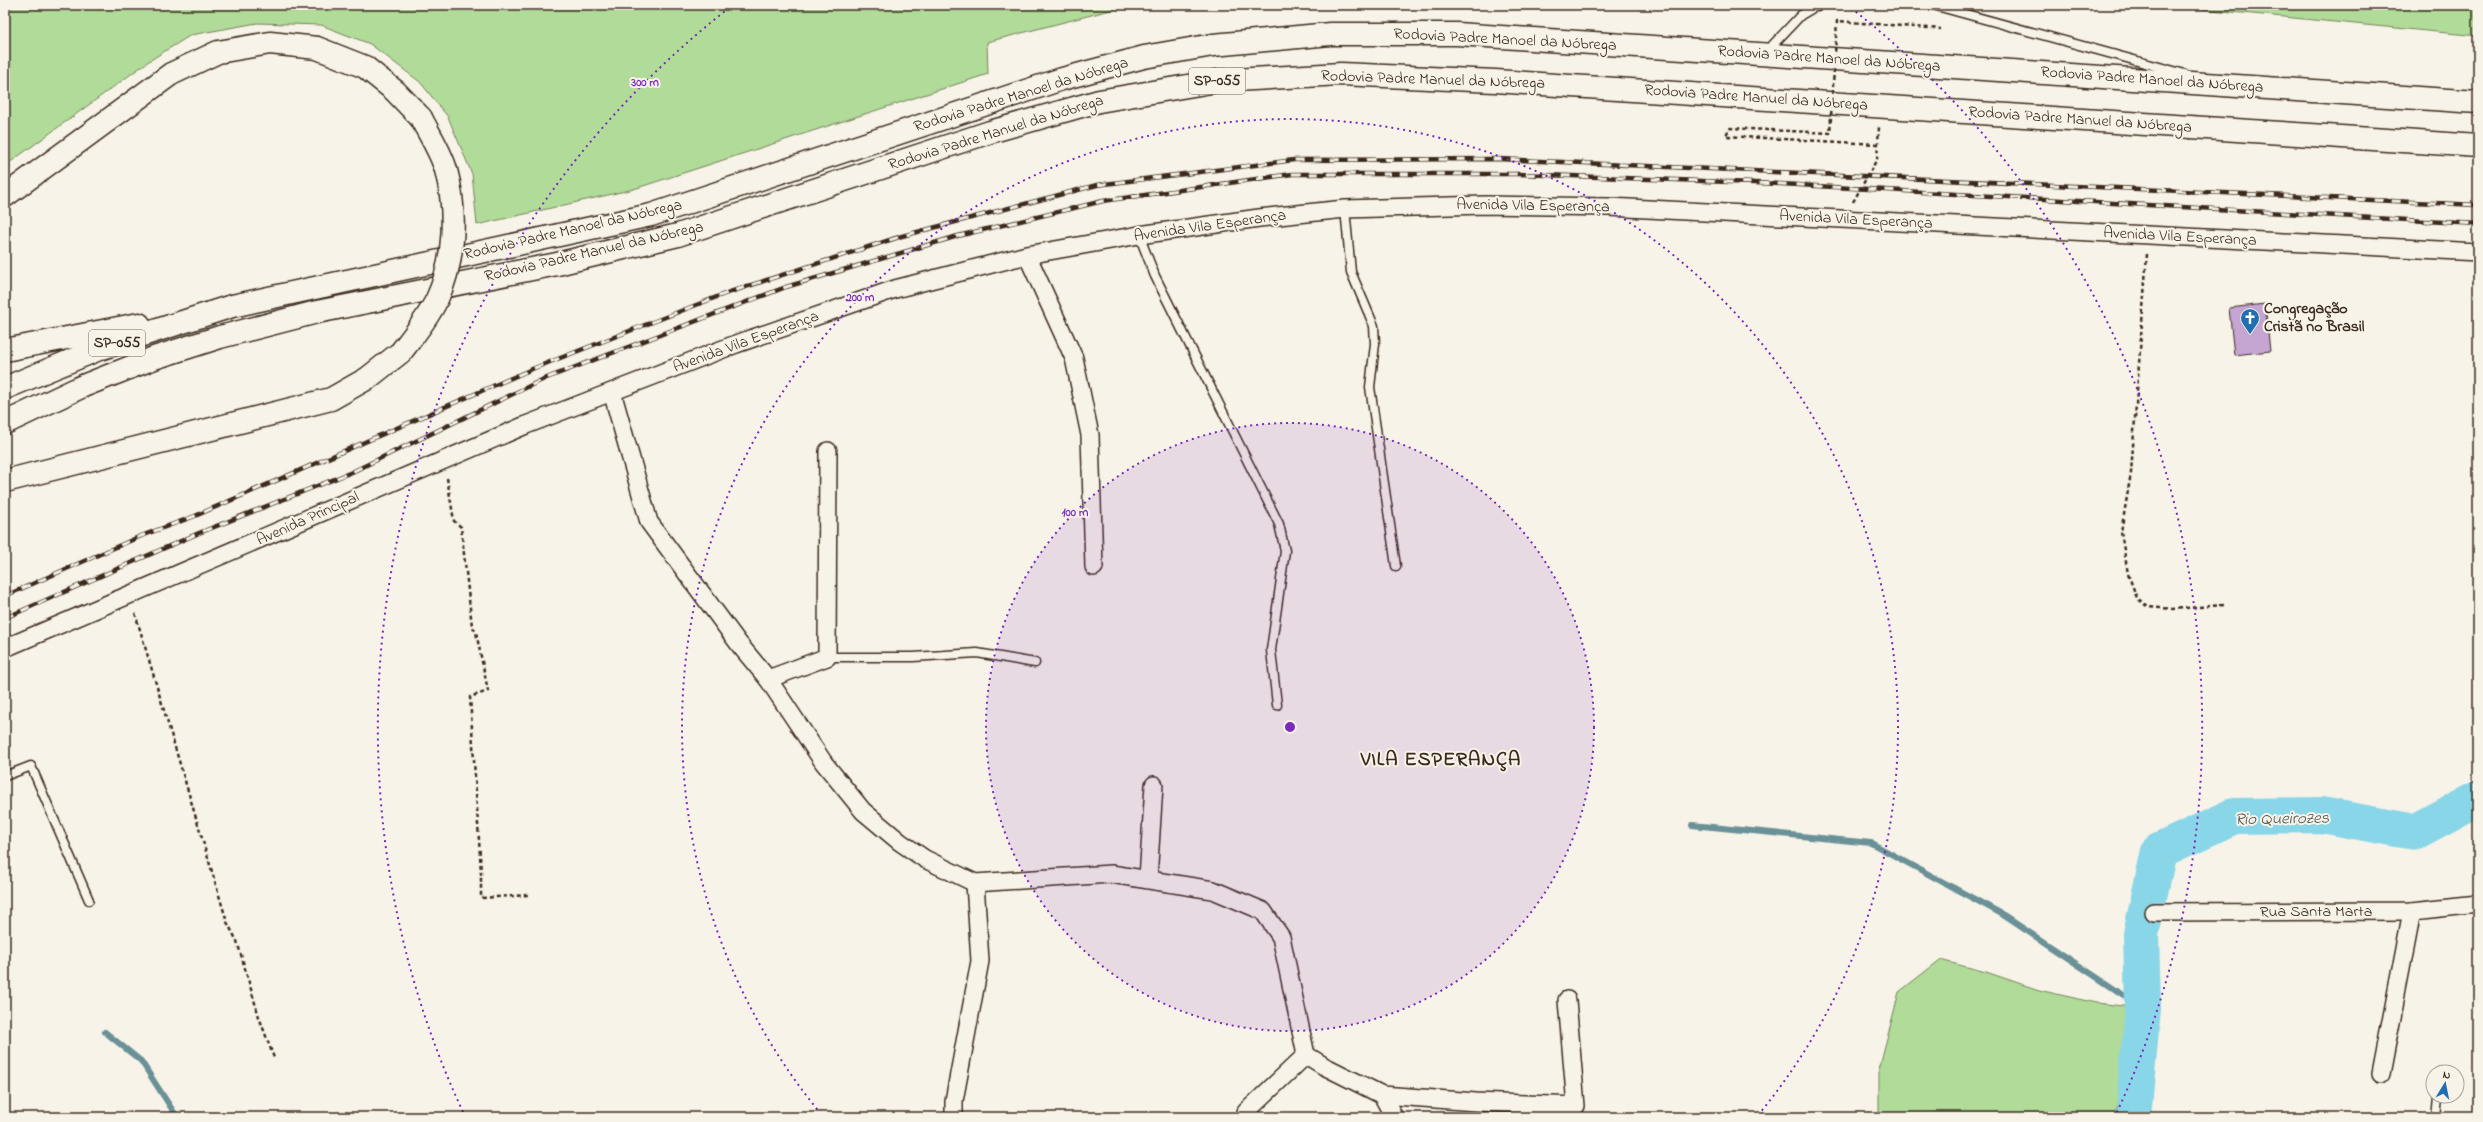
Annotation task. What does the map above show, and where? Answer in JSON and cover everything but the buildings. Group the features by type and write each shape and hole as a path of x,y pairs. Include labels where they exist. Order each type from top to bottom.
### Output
{"highway":[{"name":"Rodovia Padre Manoel da Nóbrega","path":"5,388 99,349 232,306 651,215 1062,79 1144,57 1213,45 1330,34 1457,34 2478,102"},
{"path":"5,196 171,74 218,52 270,43 317,48 364,67 395,91 421,118 445,169 453,207 451,248 437,299 420,327 401,352 368,378 332,399 5,481"},
{"name":"Rodovia Padre Manuel da Nóbrega","path":"5,423 83,386 154,358 220,337 317,312 557,264 678,235 990,132 1107,100 1217,81 1341,74 1495,81 2478,146"},
{"path":"5,350 232,306"}],"street":[{"name":"Avenida Vila Esperança","path":"612,392 736,344 895,289 1027,255 1139,235 1259,218 1345,209 1485,204 1609,207 2478,252"},
{"path":"1027,255 1074,358 1090,435 1094,567"},
{"path":"612,392 649,522 739,644 768,679 824,763 863,811 900,842 925,859 975,883 1112,874 1213,890 1263,911 1281,937 1306,1055 1324,1066 1382,1095 1476,1102 1576,1106 1567,1000"},
{"name":"Avenida Principal","path":"5,648 526,425 612,392"},
{"path":"768,679 827,657 828,451"},
{"path":"1148,879 1154,785"},
{"path":"954,1117 954,1101 980,961 975,883"},
{"name":"Rua Santa Marta","path":"2153,912 2412,911 2478,904"},
{"path":"2381,1074 2412,911"},
{"path":"1245,1117 1246,1112 1306,1055"},
{"path":"1382,1095 1394,1117"}],"lane":[{"path":"1764,54 1801,15 1818,5"},
{"path":"1933,5 1983,17 2227,85"},
{"path":"1345,209 1351,272 1374,326 1375,344 1370,387 1396,566"},
{"path":"1139,235 1155,276 1279,524 1285,551 1271,650 1277,704"},
{"path":"827,657 914,657 977,653 1035,663"},
{"path":"5,776 31,766 88,900"},
{"path":"2435,1117 2436,1104"}],"path":[{"path":"1878,144 1726,136 1729,128 1830,133 1838,21 1941,29"},
{"path":"1843,219 1876,159 1880,107"},
{"path":"2148,235 2131,473 2121,532 2128,574 2137,598 2148,607 2173,608 2224,606"},
{"path":"444,460 454,521 461,527 472,626 476,632 488,691 470,696 480,838 481,898 528,895"},
{"path":"130,595 225,914 237,941 259,1017 274,1058"}],"green space":[{"path":"5,5 1130,5 987,42 988,74 634,189 477,225 472,174 448,117 420,82 370,44 321,25 257,23 191,35 149,61 5,166"},
{"path":"2160,5 2478,5 2478,36"},
{"path":"1940,960 1986,972 2039,990 2096,1003 2143,1008 2113,1117 1879,1117 1879,1069 1899,992"}],"water":[{"path":"2143,1008 2142,1117 2113,1117"}],"waterway":[{"name":"Rio Queirozes","path":"2133,1117 2143,1008 2141,934 2159,851 2234,816 2321,815 2415,832 2478,798"},
{"path":"1692,825 1871,843 2000,913 2143,1008"},
{"path":"105,1032 141,1061 177,1117"}],"railway":[{"path":"5,596 141,536 195,516 532,369 727,293 902,236 1097,185 1294,160 1499,159 2478,205"},
{"path":"5,618 199,533 352,472 544,379 786,287 958,236 1103,201 1292,174 1519,174 1781,184 2478,224"}],"place":[{"name":"Congregação Cristã no Brasil","path":"2250,335"}],"district":[{"name":"VILA ESPERANÇA","path":"1441,760"}]}
